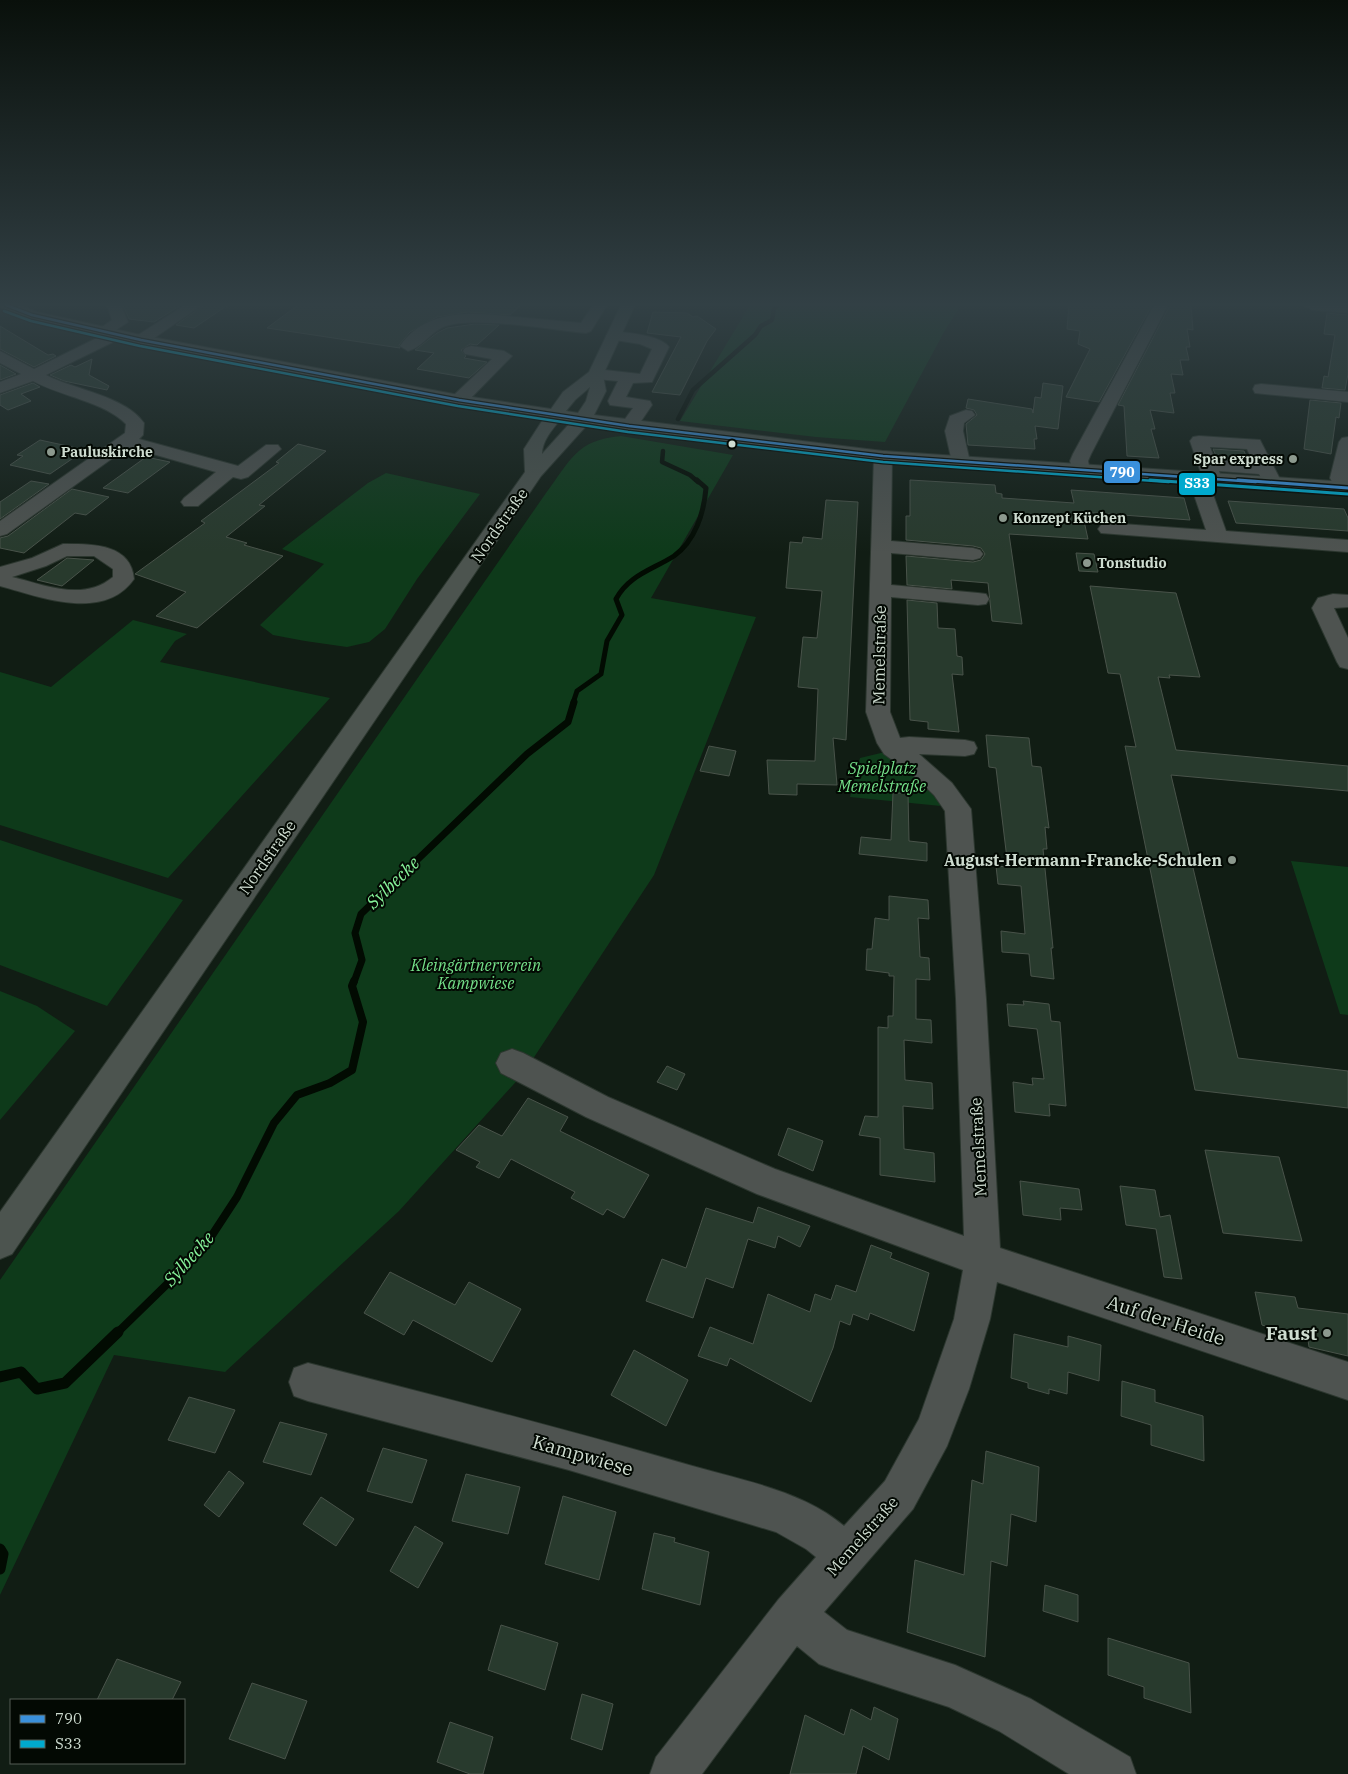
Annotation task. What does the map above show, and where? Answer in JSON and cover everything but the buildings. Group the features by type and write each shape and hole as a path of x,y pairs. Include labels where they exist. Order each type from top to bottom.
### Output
{"main road":[{"path":"394,388 580,420 883,456 1081,470 1266,469 1346,487"},
{"name":"Nordstraße","path":"534,472 534,449 539,436 575,390 580,388"},
{"name":"Nordstraße","path":"0,1242 534,472 557,451 593,402 595,388"}],"street":[{"path":"0,530 134,435 135,423 129,415 61,388"},
{"path":"459,400 471,388"},
{"path":"623,388 616,401 644,405 629,426"},
{"path":"1081,470 1079,461 1082,454 1117,388"},
{"path":"1261,389 1348,397"},
{"path":"961,462 954,430 956,420 966,415"},
{"path":"125,440 241,473 272,449"},
{"path":"1218,537 1199,441 1254,444 1266,469"},
{"path":"1346,487 1339,478 1348,442"},
{"name":"Memelstraße","path":"673,1774 792,1615 899,1495 933,1432 950,1389 972,1319 983,1260 971,1000 958,809 943,789 922,769 893,748 883,732 878,712 883,456"},
{"path":"191,502 230,470"},
{"path":"1108,528 1348,546"},
{"path":"881,546 973,554"},
{"path":"0,574 39,562 63,550 93,550 114,559 123,567 124,579 114,589 87,598 0,580"},
{"path":"881,590 978,598"},
{"path":"1348,601 1333,600 1326,603 1324,608 1348,662"},
{"path":"893,748 909,746 965,748"},
{"name":"Auf der Heide","path":"512,1064 598,1107 769,1182 983,1260 1348,1381"},
{"name":"Kampwiese","path":"308,1382 569,1450 784,1514 821,1534 845,1555"},
{"path":"792,1615 835,1648 955,1687 1016,1715 1113,1774"}],"green space":[{"path":"700,388 914,388 885,442 816,437 680,421"},
{"name":"Kleingärtnerverein Kampwiese","path":"621,436 733,455 651,598 756,617 654,875 523,1074 399,1211 225,1372 114,1355 0,1595 0,1280 562,471 584,447 606,438"},
{"path":"386,473 480,494 417,579 385,629 369,642 347,647 273,635 260,625 324,564 282,549 368,483"},
{"path":"133,620 187,634 175,641 160,662 330,698 168,878 0,825 0,672 51,687"},
{"name":"Spielplatz Memelstraße","path":"885,752 932,788 941,806 850,797 860,758"},
{"path":"0,840 183,900 107,1006 0,965"},
{"path":"1291,861 1348,867 1348,1015 1340,1014"},
{"path":"0,991 37,1006 75,1031 0,1120"}],"waterway":[{"name":"Sylbecke","path":"678,419 695,388"},
{"name":"Sylbecke","path":"663,451 662,462 690,475 698,482"},
{"name":"Sylbecke","path":"573,703 577,691 601,674 607,641 622,615 616,599 621,591 634,579 674,556 688,543 701,517 706,488 697,480"},
{"name":"Sylbecke","path":"354,982 362,960 355,933 361,914 527,754 568,722 574,702"},
{"name":"Sylbecke","path":"117,1333 203,1249 237,1197 274,1123 297,1095 330,1083 352,1070 363,1022 352,986 354,981"},
{"name":"Sylbecke","path":"0,1377 21,1372 37,1389 65,1383 118,1332"},
{"name":"Sylbecke","path":"0,1549 3,1554 0,1569"}],"transit line":[{"name":"S33","path":"361,388 458,406 628,432 883,462 1348,494"},
{"name":"790","path":"394,388 459,400 629,426 883,456 1348,488"}],"place":[{"name":"Pauluskirche","path":"51,452"},
{"name":"Spar express","path":"1293,459"},
{"name":"Konzept Küchen","path":"1003,518"},
{"name":"Tonstudio","path":"1087,563"},
{"name":"August-Hermann-Francke-Schulen","path":"1232,860"},
{"name":"Faust","path":"1327,1333"}]}
